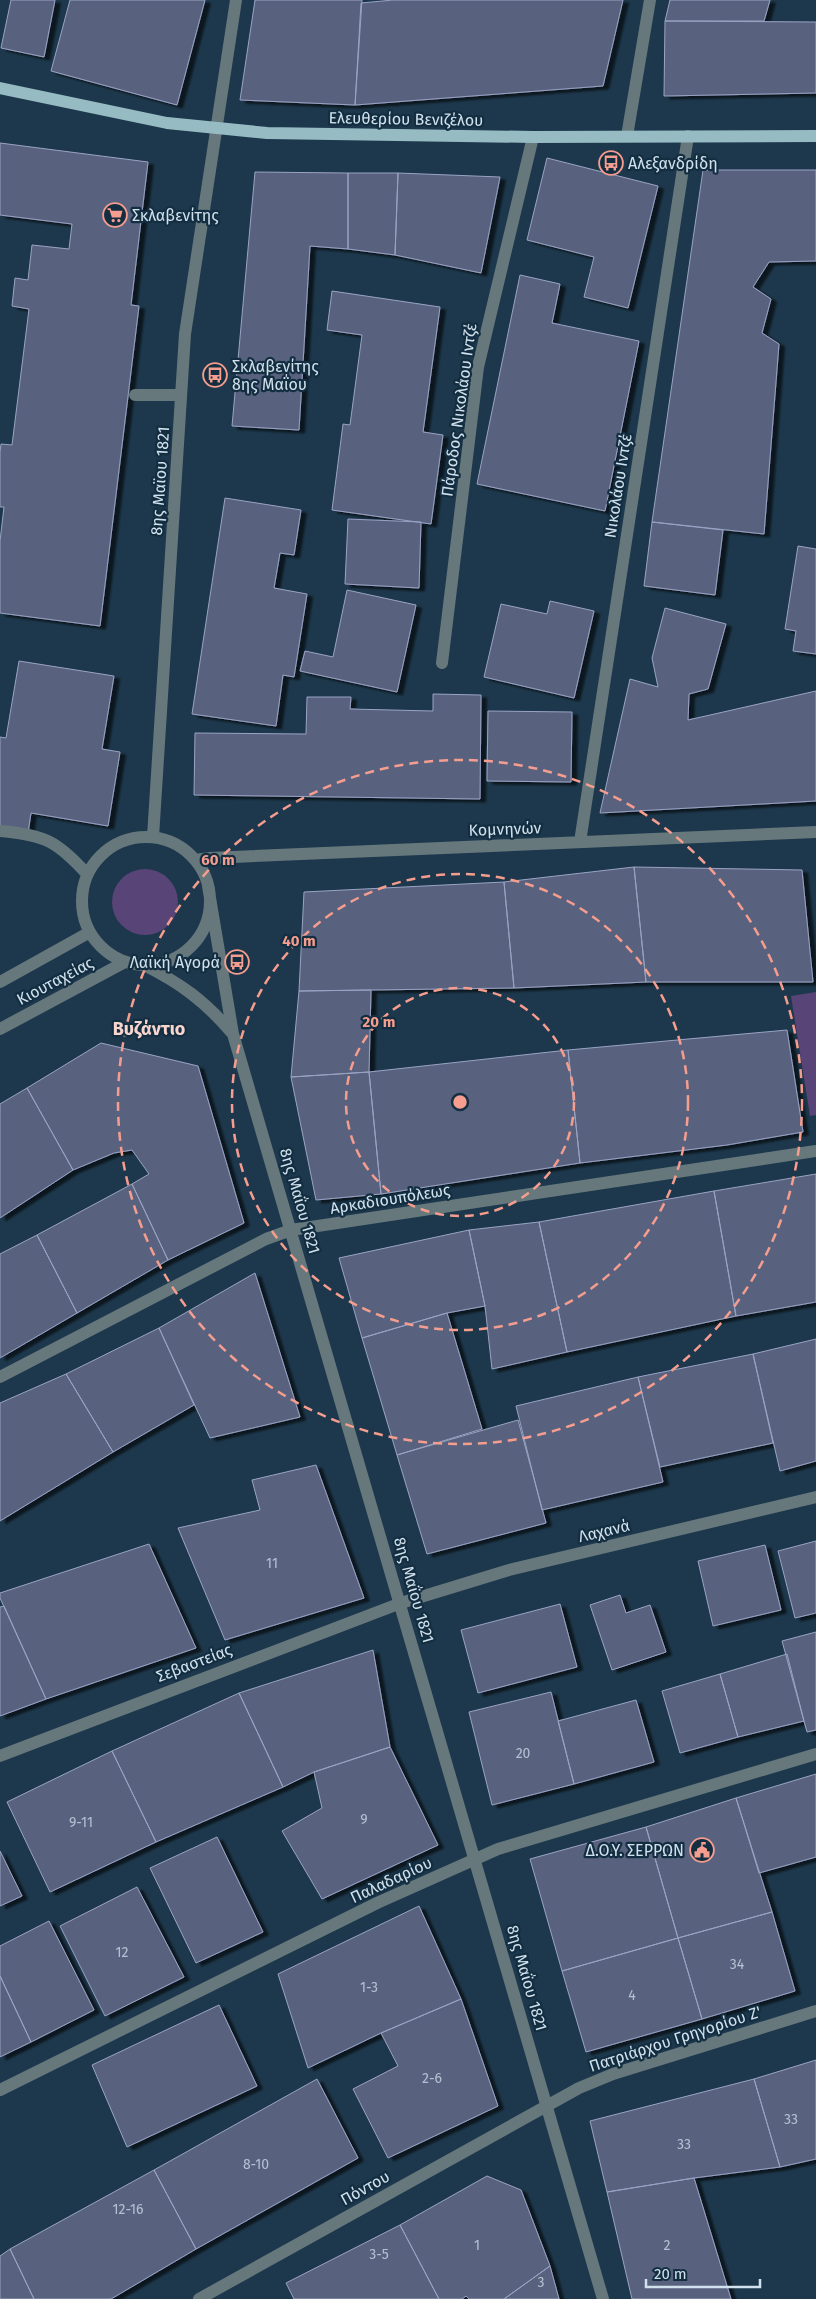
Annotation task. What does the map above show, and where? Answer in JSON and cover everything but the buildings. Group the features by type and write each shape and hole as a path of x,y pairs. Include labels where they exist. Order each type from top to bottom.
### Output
{"main road":[{"name":"Ελευθερίου Βενιζέλου","path":"0,88 167,123 316,134 816,136"}],"street":[{"name":"8ης Μαϊου 1821","path":"153,838 185,334 236,0"},
{"path":"627,136 650,0"},
{"name":"Πάροδος Νικολάου Ιντζέ","path":"442,663 478,367 533,136"},
{"name":"Νικολάου Ιντζέ","path":"580,842 688,136"},
{"path":"135,394 181,395"},
{"path":"0,831 30,835 57,845 68,852 88,874"},
{"name":"Κομνηνών","path":"195,860 816,832"},
{"path":"134,838 153,838 172,842 195,860 208,886 208,915 196,941 172,960 144,965 124,962 102,948 85,923 82,903 82,893 88,874 99,857 115,844 134,838"},
{"name":"8ης Μαΐου 1821","path":"208,886 233,1034 476,1859 603,2299"},
{"name":"Κιουταχείας","path":"0,982 90,932"},
{"name":"Κιουταχείας","path":"0,1029 124,962"},
{"path":"144,965 169,978 208,1006 233,1034"},
{"name":"Αρκαδιουπόλεως","path":"0,1377 266,1239 291,1230 816,1151"},
{"name":"Λαχανά","path":"401,1603 509,1570 816,1497"},
{"name":"Σεβαστείας","path":"0,1756 401,1603"},
{"name":"Παλαδαρίου","path":"0,2090 377,1903 498,1849 816,1754"},
{"name":"Πατριάρχου Γρηγορίου Ζ'","path":"547,2105 579,2088 613,2074 816,2010"},
{"name":"Πόντου","path":"199,2299 547,2105"}],"shaded area":[{"path":"139,869 151,869 163,874 173,884 178,896 176,915 163,930 151,935 139,935 127,930 117,920 112,908 112,896 117,884 127,874"},
{"path":"816,992 816,1115 810,1116 791,996"}],"place":[{"name":"Αλεξανδρίδη","path":"611,163"},
{"name":"Σκλαβενίτης","path":"115,215"},
{"name":"Σκλαβενίτης 8ης Μαΐου","path":"215,375"},
{"name":"Λαϊκή Αγορά","path":"237,962"},
{"name":"Δ.Ο.Υ. ΣΕΡΡΩΝ","path":"702,1850"}],"district":[{"name":"Βυζάντιο","path":"149,1029"}]}
